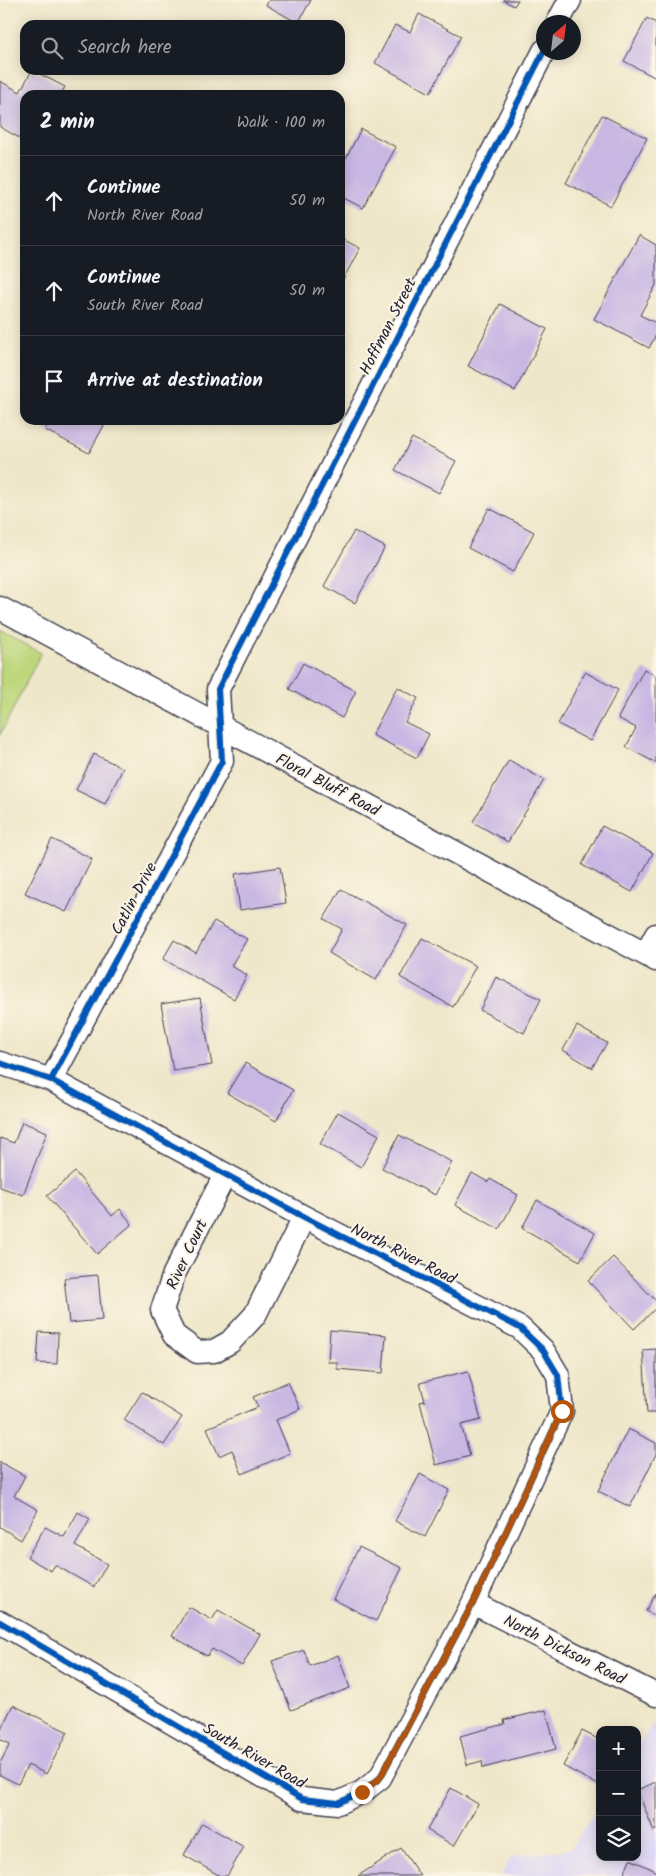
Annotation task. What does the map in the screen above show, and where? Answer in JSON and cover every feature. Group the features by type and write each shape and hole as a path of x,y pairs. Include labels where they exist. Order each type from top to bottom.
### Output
{"street":[{"path":"562,15 570,0"},
{"name":"Hoffman Street","path":"219,725 218,689 539,60"},
{"name":"Floral Bluff Road","path":"0,608 219,725 653,950"},
{"name":"Catlin Drive","path":"51,1080 222,761 219,725"},
{"name":"North River Road","path":"0,1063 51,1080 304,1217 520,1328 543,1350 558,1375 562,1411 473,1603"},
{"name":"River Court","path":"225,1175 174,1274 162,1310 174,1335 197,1352 214,1351 230,1342 255,1315 304,1217"},
{"name":"South River Road","path":"0,1622 302,1799 338,1803 362,1792 380,1778 473,1603"},
{"name":"North Dickson Road","path":"473,1603 656,1695"}],"shaded area":[{"path":"656,1719 656,1876 501,1876 511,1857 570,1849 596,1810 596,1861 641,1861 641,1741"}],"green space":[{"path":"0,631 41,653 0,735"}],"building":[{"path":"269,0 311,0 300,20 293,20 266,5"},
{"path":"503,0 518,0 514,6"},
{"path":"419,14 461,36 430,93 375,63 395,25 410,32"},
{"path":"647,18 656,23 656,78 624,61"},
{"path":"29,75 42,75 65,87 63,90 21,90"},
{"path":"0,81 20,92 20,138 0,127"},
{"path":"602,115 647,138 611,206 566,183"},
{"path":"361,129 396,147 363,208 345,199 345,160"},
{"path":"639,235 656,245 656,285 640,315 656,323 656,335 649,348 594,319"},
{"path":"345,240 360,248 345,276"},
{"path":"500,304 547,329 515,391 468,366"},
{"path":"48,425 104,425 89,453 45,430"},
{"path":"412,438 456,461 439,493 395,470"},
{"path":"489,508 534,532 513,572 468,548"},
{"path":"354,531 385,547 355,603 324,586"},
{"path":"303,663 356,691 342,718 289,689"},
{"path":"644,669 656,676 656,763 626,747 636,728 618,718"},
{"path":"585,672 618,690 590,741 558,724"},
{"path":"397,687 418,698 405,722 429,734 417,758 372,735"},
{"path":"94,754 123,768 105,804 76,790"},
{"path":"509,760 544,780 508,842 473,822"},
{"path":"602,826 653,853 632,892 582,865"},
{"path":"52,839 92,859 66,912 25,893"},
{"path":"280,867 286,903 240,910 235,874"},
{"path":"341,889 407,925 376,980 329,953 342,929 324,919"},
{"path":"214,921 247,939 231,966 247,975 234,999 163,959 174,940 196,953"},
{"path":"422,938 476,966 453,1007 400,977"},
{"path":"496,977 541,999 524,1033 480,1010"},
{"path":"200,998 212,1065 173,1071 161,1004"},
{"path":"577,1026 607,1043 592,1068 563,1050"},
{"path":"245,1063 293,1090 276,1121 227,1093"},
{"path":"338,1112 379,1135 361,1167 320,1144"},
{"path":"22,1122 47,1132 23,1195 0,1187 0,1138 14,1143"},
{"path":"399,1135 452,1162 435,1195 382,1168"},
{"path":"75,1172 112,1216 120,1209 132,1224 97,1254 47,1196"},
{"path":"472,1173 488,1182 490,1179 518,1195 499,1229 455,1205"},
{"path":"537,1200 595,1233 580,1261 522,1228"},
{"path":"613,1257 656,1301 656,1308 634,1329 588,1281"},
{"path":"98,1275 102,1320 69,1323 64,1278"},
{"path":"330,1330 386,1335 383,1373 337,1369 337,1362 328,1362"},
{"path":"39,1332 58,1333 57,1364 37,1363"},
{"path":"656,1349 656,1413 647,1413 643,1350"},
{"path":"468,1371 481,1420 461,1425 470,1456 436,1465 420,1402 425,1401 420,1383"},
{"path":"288,1382 300,1409 276,1420 290,1453 242,1474 232,1450 219,1456 207,1428 258,1407 253,1397"},
{"path":"142,1392 182,1417 164,1445 124,1420"},
{"path":"628,1429 656,1443 656,1454 630,1507 598,1491"},
{"path":"0,1462 25,1476 14,1496 38,1510 21,1540 0,1527"},
{"path":"420,1474 449,1490 425,1537 395,1521"},
{"path":"78,1512 90,1519 75,1546 107,1564 94,1587 55,1565 51,1571 27,1557 45,1527 64,1537"},
{"path":"359,1547 402,1568 376,1621 333,1599"},
{"path":"656,1593 656,1617 646,1611"},
{"path":"189,1607 212,1620 218,1610 260,1634 242,1666 212,1649 207,1656 172,1636"},
{"path":"304,1650 310,1666 338,1655 350,1688 291,1710 272,1661"},
{"path":"13,1705 68,1732 46,1774 28,1765 18,1784 0,1775 0,1763 10,1744 0,1739 0,1731"},
{"path":"546,1710 556,1749 483,1768 482,1761 467,1765 460,1736 505,1724 504,1720"},
{"path":"582,1731 596,1738 596,1784 563,1766"},
{"path":"656,1782 656,1830 654,1831 641,1800 641,1788"},
{"path":"451,1788 478,1804 454,1846 427,1830"},
{"path":"202,1823 244,1847 227,1876 220,1876 184,1855"},
{"path":"401,1848 420,1876 358,1876"},
{"path":"629,1861 634,1861 656,1871 656,1876 623,1876"}],"cycle path":[{"path":"51,1080 222,761 218,689 539,60"},
{"path":"0,1063 51,1080 304,1217 520,1328 543,1350 558,1375 562,1411 473,1603 380,1778 362,1792 338,1803 302,1799 0,1622"}],"route":[{"path":"362,1792 380,1778 473,1603 562,1411"}]}
